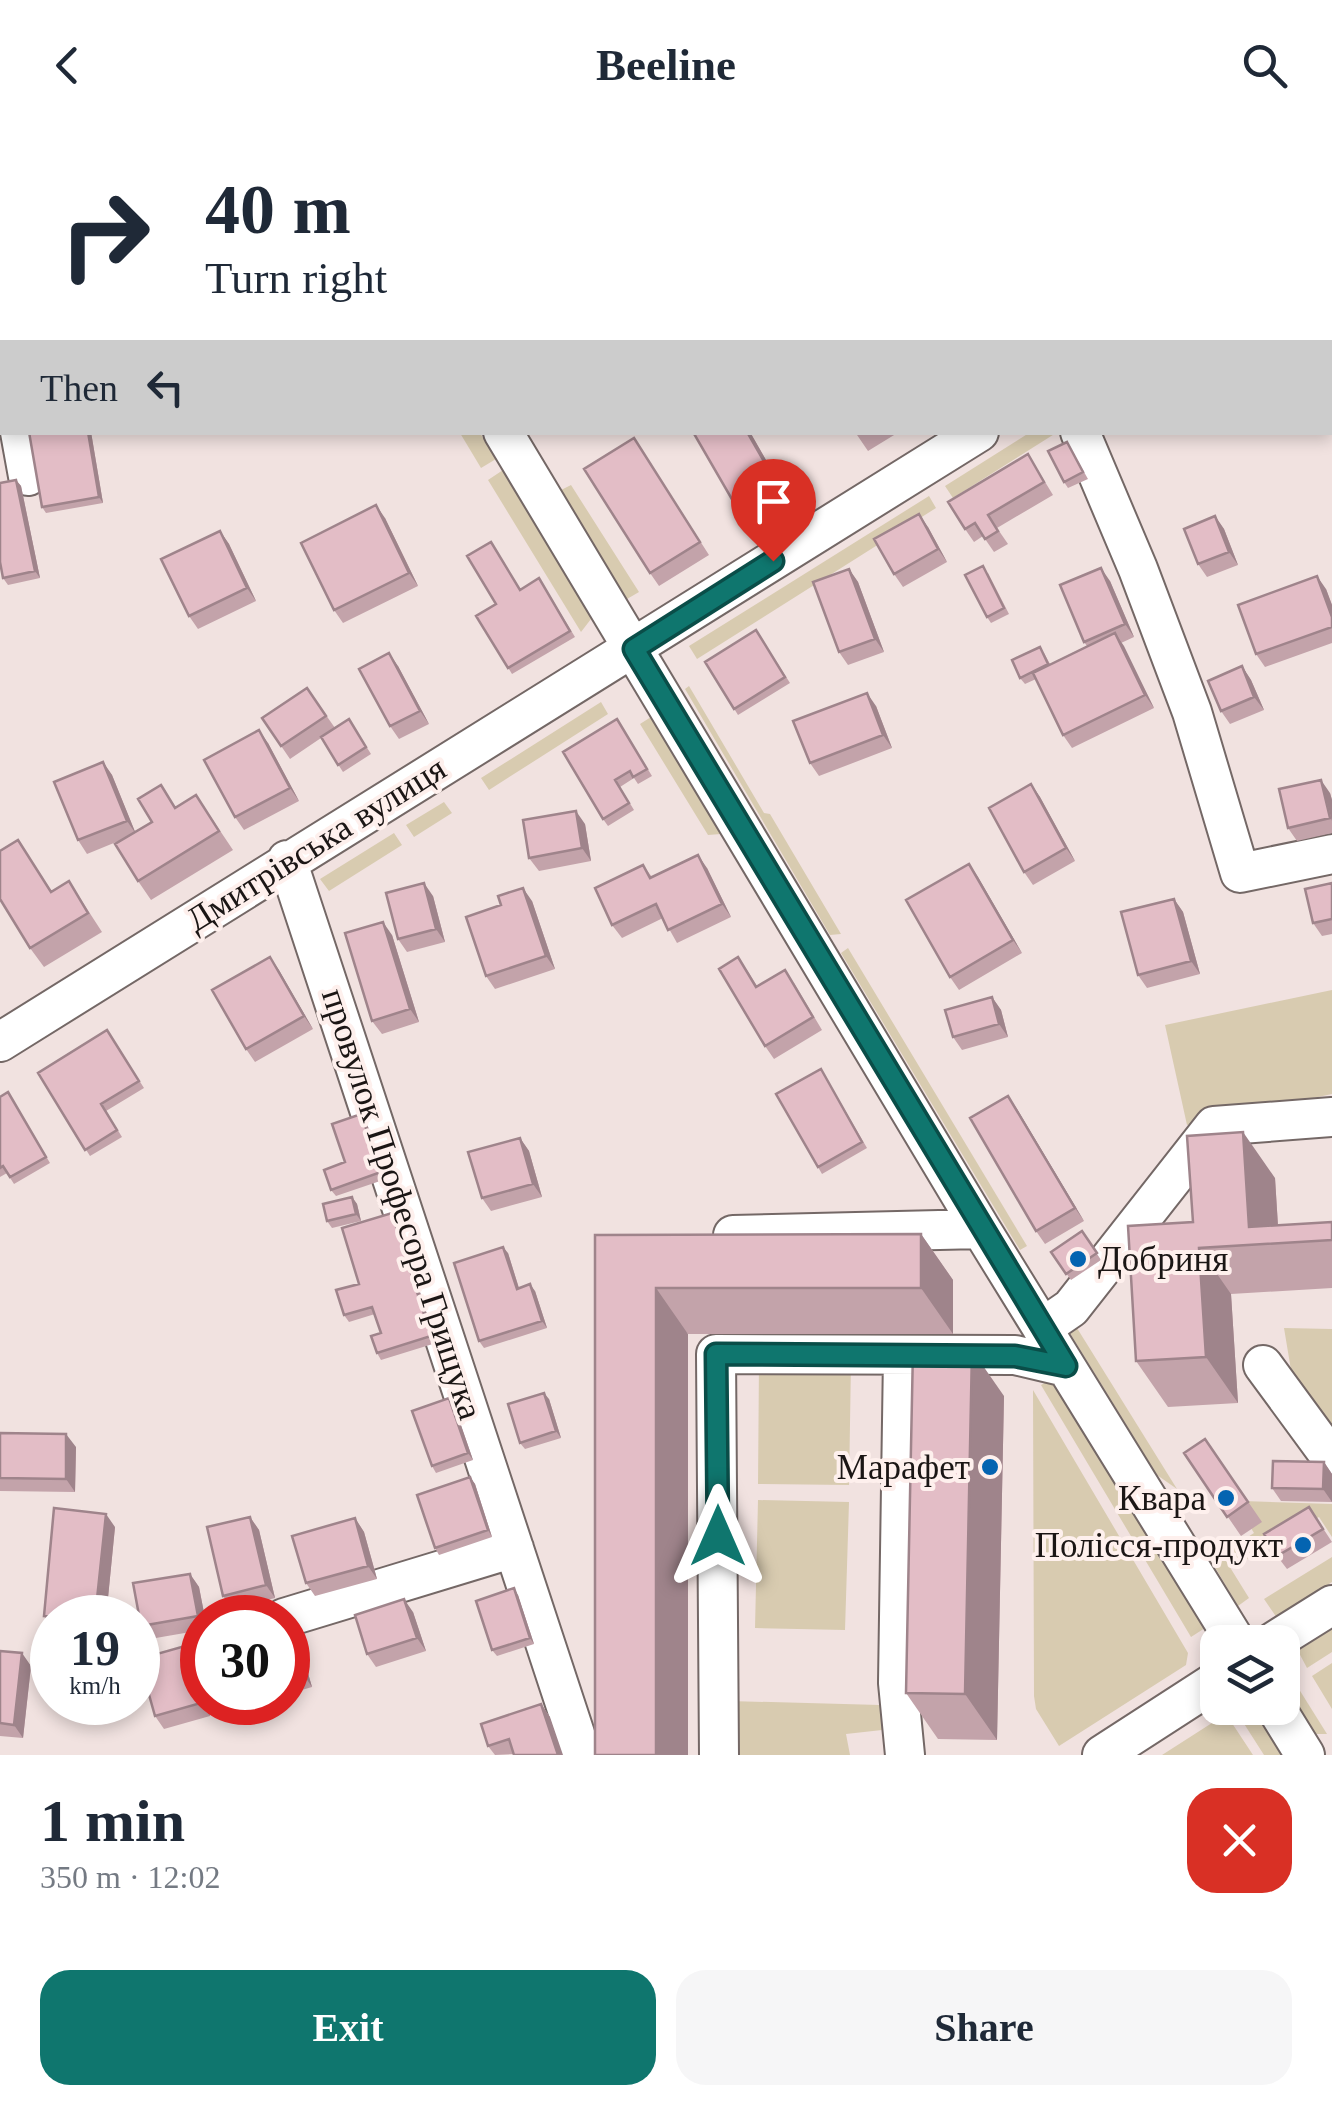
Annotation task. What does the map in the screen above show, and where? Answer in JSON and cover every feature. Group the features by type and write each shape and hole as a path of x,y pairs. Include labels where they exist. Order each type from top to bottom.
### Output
{"street":[{"path":"21,435 28,476"},
{"name":"Дмитрівська вулиця","path":"0,1042 974,435"},
{"path":"1081,435 1192,712 1240,873 1332,854"},
{"path":"517,437 634,649 981,1229 1226,1625"},
{"name":"провулок Професора Грищука","path":"287,860 582,1755"},
{"path":"1042,1328 1071,1308 1214,1126 1332,1117"},
{"path":"692,1236 981,1229"},
{"path":"719,1755 716,1354 1015,1356 1066,1366"},
{"path":"903,1356 898,1683 904,1755"},
{"path":"1264,1365 1332,1459"},
{"path":"310,1610 514,1548"},
{"path":"1300,1625 1332,1605"},
{"path":"1102,1755 1200,1692"},
{"path":"1286,1725 1305,1755"}],"shaded area":[{"path":"461,435 481,435 496,459 481,468"},
{"path":"1026,435 1053,435 953,498 945,486"},
{"path":"503,470 588,610 591,619 581,632 488,480"},
{"path":"571,485 639,592 627,599 561,490"},
{"path":"929,496 936,508 697,659 689,646"},
{"path":"689,686 841,934 830,935 685,689"},
{"path":"601,702 608,714 489,790 481,778"},
{"path":"651,717 721,834 708,835 640,724"},
{"path":"444,802 452,813 414,837 406,825"},
{"path":"394,833 402,845 329,891 320,879"},
{"path":"848,948 1027,1246 1020,1250 841,953"},
{"path":"1332,990 1332,1094 1187,1125 1165,1025"},
{"path":"1072,1320 1177,1489 1157,1475 1065,1325"},
{"path":"1284,1328 1332,1329 1332,1441 1291,1370"},
{"path":"759,1361 851,1362 849,1485 758,1484"},
{"path":"1052,1379 1203,1625 1191,1637 1041,1385"},
{"path":"1033,1390 1188,1653 1186,1665 1059,1746 1036,1709 1034,1696"},
{"path":"758,1500 849,1502 845,1630 755,1628"},
{"path":"1243,1501 1332,1504 1332,1537 1319,1517 1239,1564 1229,1549 1254,1533 1237,1505"},
{"path":"1218,1556 1223,1556 1249,1598 1238,1606 1213,1564"},
{"path":"1332,1557 1332,1582 1277,1618 1264,1599"},
{"path":"1332,1629 1332,1652 1307,1668 1300,1650"},
{"path":"1332,1663 1332,1709 1312,1676"},
{"path":"1300,1691 1327,1734 1315,1734 1300,1709"},
{"path":"729,1701 880,1705 891,1729 846,1734 850,1755 729,1755"},
{"path":"1209,1725 1233,1725 1253,1755 1162,1755"},
{"path":"1245,1725 1263,1725 1281,1755 1264,1755"}],"building":[{"path":"30,435 89,435 99,497 42,507"},
{"path":"695,435 749,435 777,484 737,508"},
{"path":"634,438 700,542 650,573 584,469"},
{"path":"1067,442 1083,472 1064,482 1048,451"},
{"path":"1028,454 1044,482 988,515 998,531 985,539 975,523 965,529 948,502"},
{"path":"16,480 35,571 3,578 0,483"},
{"path":"376,505 409,573 334,610 301,543"},
{"path":"919,514 938,549 894,574 874,539"},
{"path":"1215,516 1229,552 1198,564 1184,529"},
{"path":"220,531 247,588 189,616 161,559"},
{"path":"491,542 520,590 539,578 570,631 508,668 476,616 496,604 467,556"},
{"path":"983,566 1004,608 987,617 965,575"},
{"path":"1101,568 1125,624 1084,642 1060,585"},
{"path":"849,569 875,639 839,652 813,582"},
{"path":"1317,576 1332,627 1256,654 1238,605"},
{"path":"756,630 785,677 734,709 705,662"},
{"path":"1115,633 1145,695 1063,735 1033,673"},
{"path":"1040,647 1048,664 1020,678 1012,660"},
{"path":"389,653 420,711 390,726 359,669"},
{"path":"1242,666 1254,697 1221,711 1208,681"},
{"path":"307,688 326,716 281,746 262,718"},
{"path":"867,693 883,735 810,763 793,721"},
{"path":"349,719 366,747 338,765 321,737"},
{"path":"617,719 647,769 633,777 630,771 615,780 629,803 603,819 563,752"},
{"path":"259,730 290,788 235,817 204,760"},
{"path":"103,762 127,821 78,840 54,782"},
{"path":"1321,780 1330,818 1288,828 1279,789"},
{"path":"1031,784 1066,848 1024,872 989,808"},
{"path":"161,785 175,808 196,795 219,831 138,881 115,844 152,822 138,799"},
{"path":"576,811 582,848 529,858 523,820"},
{"path":"18,840 51,892 69,881 88,913 30,948 0,899 0,851"},
{"path":"698,855 722,904 668,930 656,904 612,925 595,888 643,865 650,878"},
{"path":"969,864 1013,940 950,977 906,900"},
{"path":"424,883 436,929 398,939 386,893"},
{"path":"1332,883 1332,919 1313,923 1305,889"},
{"path":"523,888 546,956 486,976 466,917 501,905 498,896"},
{"path":"1174,899 1191,961 1138,975 1121,912"},
{"path":"383,922 410,1009 372,1021 345,933"},
{"path":"270,957 304,1016 246,1049 212,990"},
{"path":"738,957 756,987 785,970 813,1017 765,1046 719,969"},
{"path":"992,997 999,1024 953,1037 945,1010"},
{"path":"107,1030 139,1081 101,1104 117,1130 85,1150 38,1073"},
{"path":"821,1069 862,1142 818,1167 776,1094"},
{"path":"8,1092 46,1157 10,1177 3,1166 0,1168 0,1097"},
{"path":"1008,1096 1075,1208 1036,1231 970,1118"},
{"path":"361,1114 381,1172 331,1190 324,1170 345,1162 332,1124"},
{"path":"1243,1132 1249,1227 1332,1222 1332,1240 1199,1248 1206,1357 1136,1361 1128,1226 1193,1222 1187,1136"},
{"path":"520,1138 533,1184 482,1198 468,1152"},
{"path":"352,1197 356,1214 327,1221 323,1204"},
{"path":"392,1213 431,1336 377,1353 371,1336 381,1333 372,1307 344,1315 336,1290 359,1284 342,1228"},
{"name":"Добриня","path":"1082,1231 1097,1253 1066,1274 1051,1252"},
{"path":"921,1234 921,1288 656,1288 656,1755 595,1755 595,1235"},
{"path":"503,1247 517,1289 530,1284 542,1321 479,1341 454,1263"},
{"path":"913,1349 972,1350 965,1694 906,1693"},
{"path":"544,1393 556,1431 520,1443 508,1404"},
{"path":"449,1398 468,1453 432,1466 412,1411"},
{"path":"0,1433 66,1434 66,1479 0,1478"},
{"path":"1205,1439 1248,1502 1227,1517 1184,1453"},
{"path":"1273,1461 1324,1462 1323,1489 1272,1488"},
{"path":"470,1477 488,1530 435,1548 417,1495"},
{"path":"1309,1507 1323,1529 1277,1556 1264,1534"},
{"path":"54,1508 106,1514 97,1595 46,1595"},
{"path":"250,1517 266,1585 223,1595 207,1527"},
{"path":"355,1518 368,1566 306,1583 292,1536"},
{"path":"190,1574 194,1595 180,1595 180,1619 160,1623 160,1595 135,1595 133,1583"},
{"path":"514,1588 530,1638 492,1650 476,1601"},
{"path":"404,1599 417,1638 367,1654 355,1615"},
{"path":"180,1647 180,1709 160,1715 160,1653"},
{"path":"0,1651 22,1653 14,1725 0,1723"},
{"path":"541,1704 558,1755 514,1755 509,1739 488,1746 481,1724"}],"place":[{"name":"Добриня","path":"1078,1259"},
{"name":"Марафет","path":"990,1467"},
{"name":"Квара","path":"1226,1498"},
{"name":"Полісся-продукт","path":"1303,1545"}],"route":[{"path":"718,1536 716,1354 1015,1356 1066,1366 634,649 773,561"}]}
